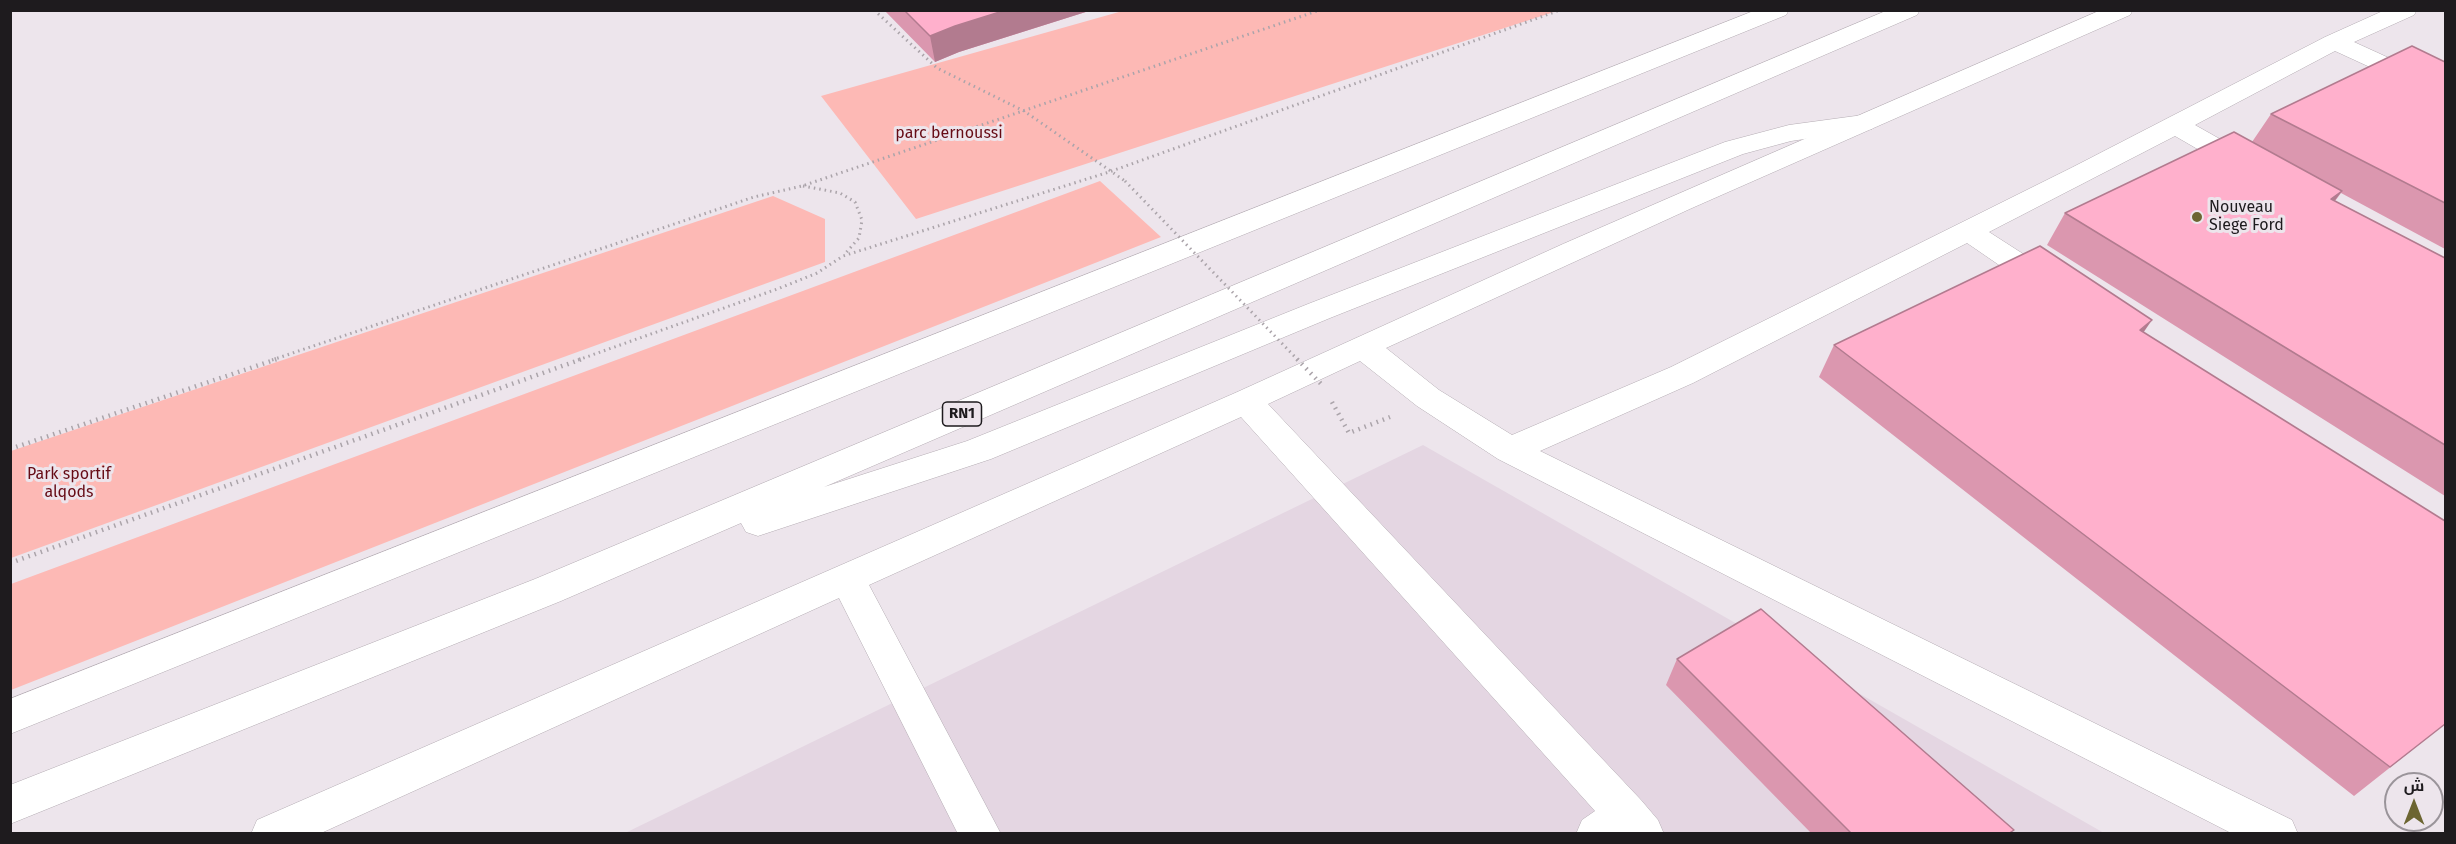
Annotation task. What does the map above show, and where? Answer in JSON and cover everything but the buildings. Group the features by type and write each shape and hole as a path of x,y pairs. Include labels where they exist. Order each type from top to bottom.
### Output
{"main road":[{"path":"10,717 1778,10"},
{"name":"RN1","path":"10,805 548,590 1909,10"},
{"path":"272,834 1246,401 1362,346 2122,10"},
{"path":"1510,450 1682,375 1968,231 2334,42 2406,10"},
{"path":"2334,42 2445,94"},
{"path":"548,590 979,450 1319,311 1734,148 1789,133 1863,123"},
{"path":"2175,125 2275,182"},
{"path":"1968,231 2077,303"},
{"path":"1362,346 1428,398 1510,450 2277,834"},
{"path":"1246,401 1622,827"},
{"path":"847,578 980,834"}],"path":[{"path":"874,10 937,68 1024,111 1125,181 1324,387 1349,433 1378,423"},
{"path":"10,449 754,197 802,186 1320,10"},
{"path":"10,563 769,292 817,273 843,256 1109,172 1560,10"},
{"path":"802,186 840,193 855,202 862,220 858,238 843,256"}],"shaded area":[{"path":"1423,445 2104,833 623,834"}],"green space":[{"name":"parc bernoussi","path":"1126,10 1557,11 916,219 821,96"},
{"path":"1100,181 1161,237 11,690 11,584"},
{"name":"Park sportif alqods","path":"773,196 825,219 825,262 11,558 11,451"}],"place":[{"name":"Nouveau Siege Ford","path":"2197,217"}]}
